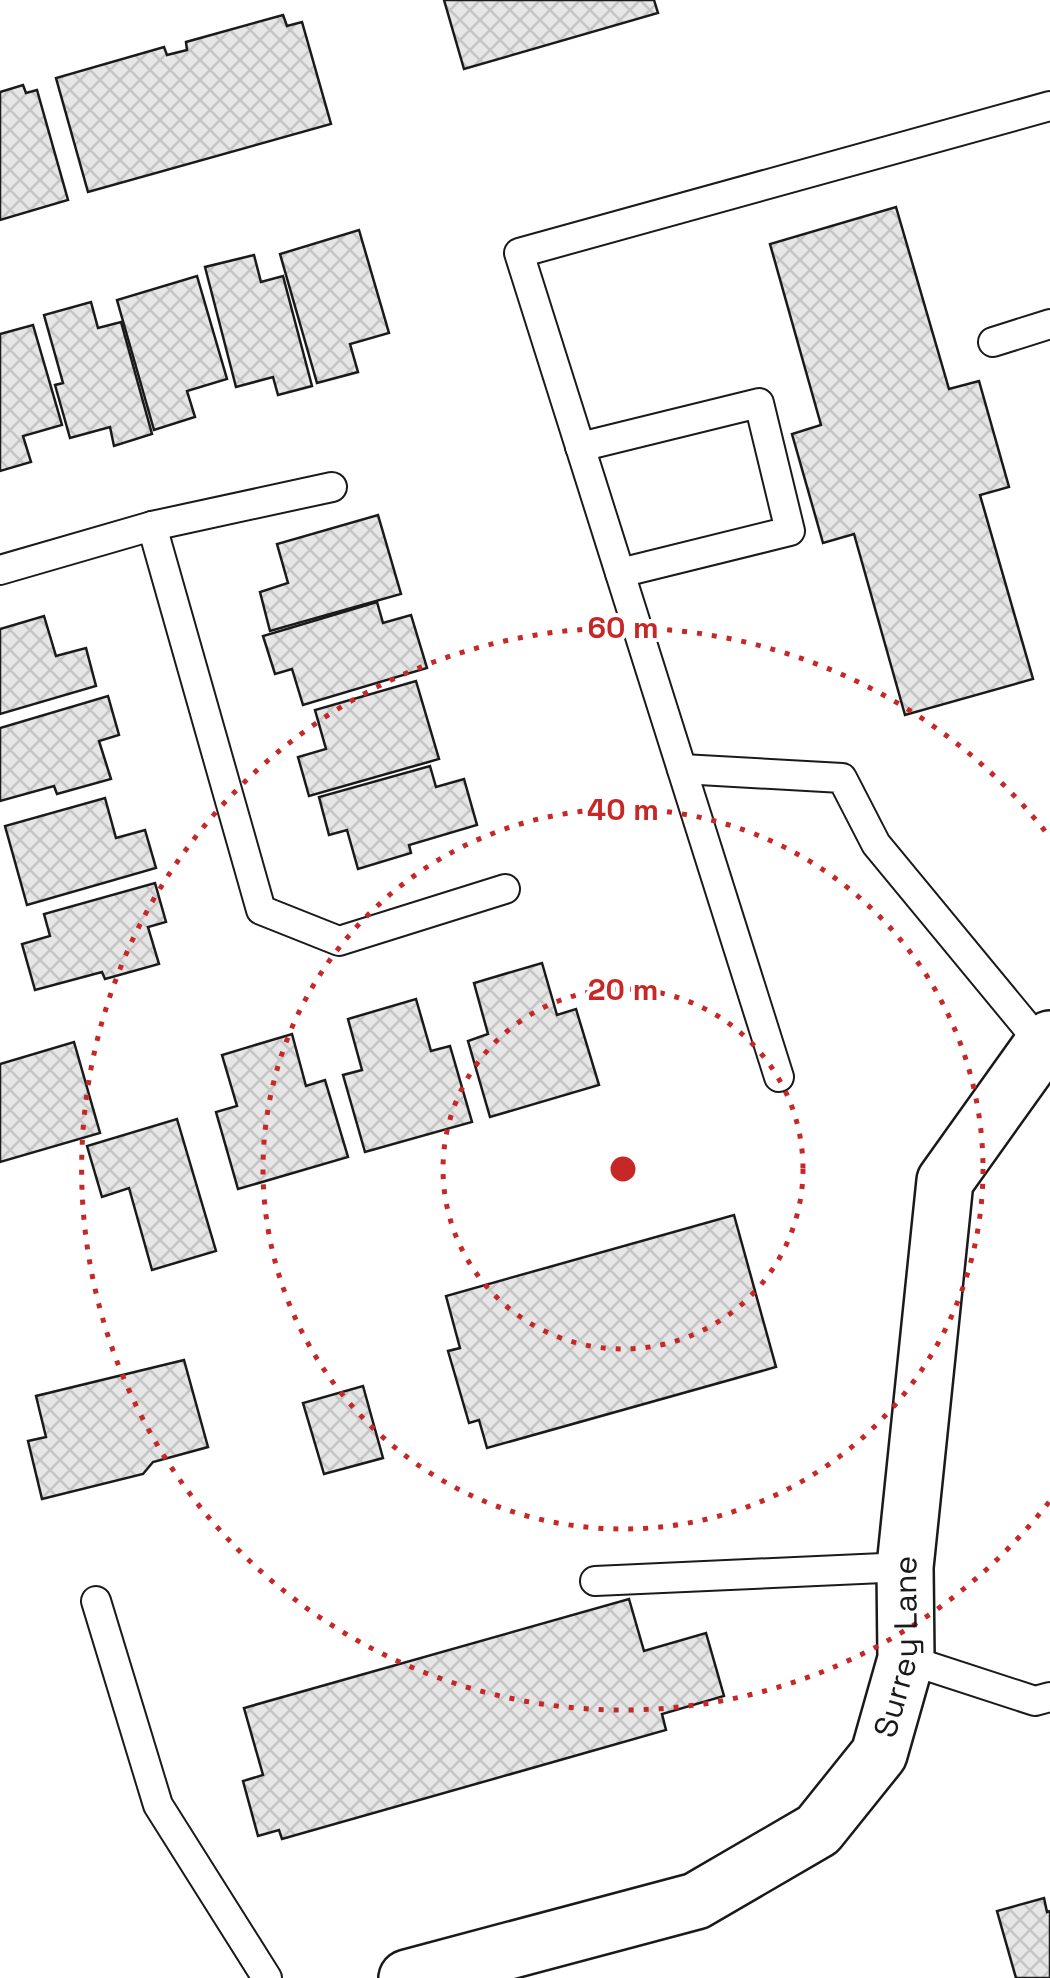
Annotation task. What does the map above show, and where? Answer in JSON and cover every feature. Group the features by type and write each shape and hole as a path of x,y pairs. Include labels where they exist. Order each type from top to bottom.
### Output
{"street":[{"name":"Surrey Lane","path":"407,1978 696,1901 818,1830 878,1754 906,1659 905,1567 945,1181 1046,1042"}],"lane":[{"path":"779,1077 519,253 1050,106"},
{"path":"993,342 1050,324"},
{"path":"580,446 759,403 790,531 620,573"},
{"path":"0,570 152,526 332,487"},
{"path":"152,526 261,910 339,941 505,889"},
{"path":"682,769 842,778 876,844 1046,1042"},
{"path":"595,1581 905,1567"},
{"path":"96,1600 158,1805 266,1978"},
{"path":"906,1659 1035,1701 1050,1698"}],"building":[{"path":"444,0 654,0 658,13 464,69"},
{"path":"283,15 287,26 302,22 331,124 88,192 56,78 164,47 167,55 187,50 186,42"},
{"path":"23,85 26,93 37,90 68,200 0,220 0,92"},
{"path":"896,207 949,389 979,381 1009,487 980,495 1033,679 905,715 854,534 823,543 792,434 821,425 770,244"},
{"path":"359,230 389,333 350,344 358,372 317,383 280,254"},
{"path":"254,255 261,282 283,276 312,386 278,395 273,377 236,387 205,267"},
{"path":"197,276 227,379 187,391 195,417 154,430 117,300"},
{"path":"91,302 98,328 121,322 152,434 114,446 110,427 70,438 55,385 63,383 44,315"},
{"path":"33,325 62,425 23,436 31,462 0,471 0,334"},
{"path":"378,515 401,594 270,631 260,592 288,583 277,544"},
{"path":"377,602 383,623 411,615 427,668 303,705 292,669 275,674 263,636"},
{"path":"44,616 56,656 86,648 96,686 0,714 0,629"},
{"path":"416,681 439,759 309,796 298,757 326,749 315,710"},
{"path":"108,696 119,735 99,741 111,779 57,794 54,786 0,801 0,728"},
{"path":"430,766 436,787 464,779 477,825 409,845 411,853 358,869 347,830 329,835 319,797"},
{"path":"105,798 116,838 145,830 156,868 27,905 5,826"},
{"path":"155,883 166,922 148,927 159,964 105,979 102,972 35,990 22,944 50,936 44,914"},
{"path":"542,963 557,1015 576,1009 599,1085 490,1117 468,1041 488,1034 474,983"},
{"path":"416,999 431,1051 450,1046 472,1122 365,1152 343,1075 362,1070 348,1019"},
{"path":"292,1034 306,1086 325,1080 348,1157 238,1189 216,1112 237,1106 222,1055"},
{"path":"74,1042 100,1133 0,1162 0,1064"},
{"path":"177,1119 216,1251 152,1270 129,1188 102,1197 87,1146"},
{"path":"734,1215 776,1367 487,1448 479,1420 469,1423 448,1351 460,1348 446,1296"},
{"path":"184,1360 208,1447 153,1462 143,1474 42,1499 28,1441 46,1437 36,1396"},
{"path":"363,1386 383,1458 324,1474 303,1403"},
{"path":"629,1599 644,1651 706,1633 724,1696 662,1714 666,1730 282,1839 279,1830 258,1836 243,1781 263,1775 244,1708"},
{"path":"1044,1898 1047,1912 1050,1911 1050,1978 1016,1978 997,1911"}]}
